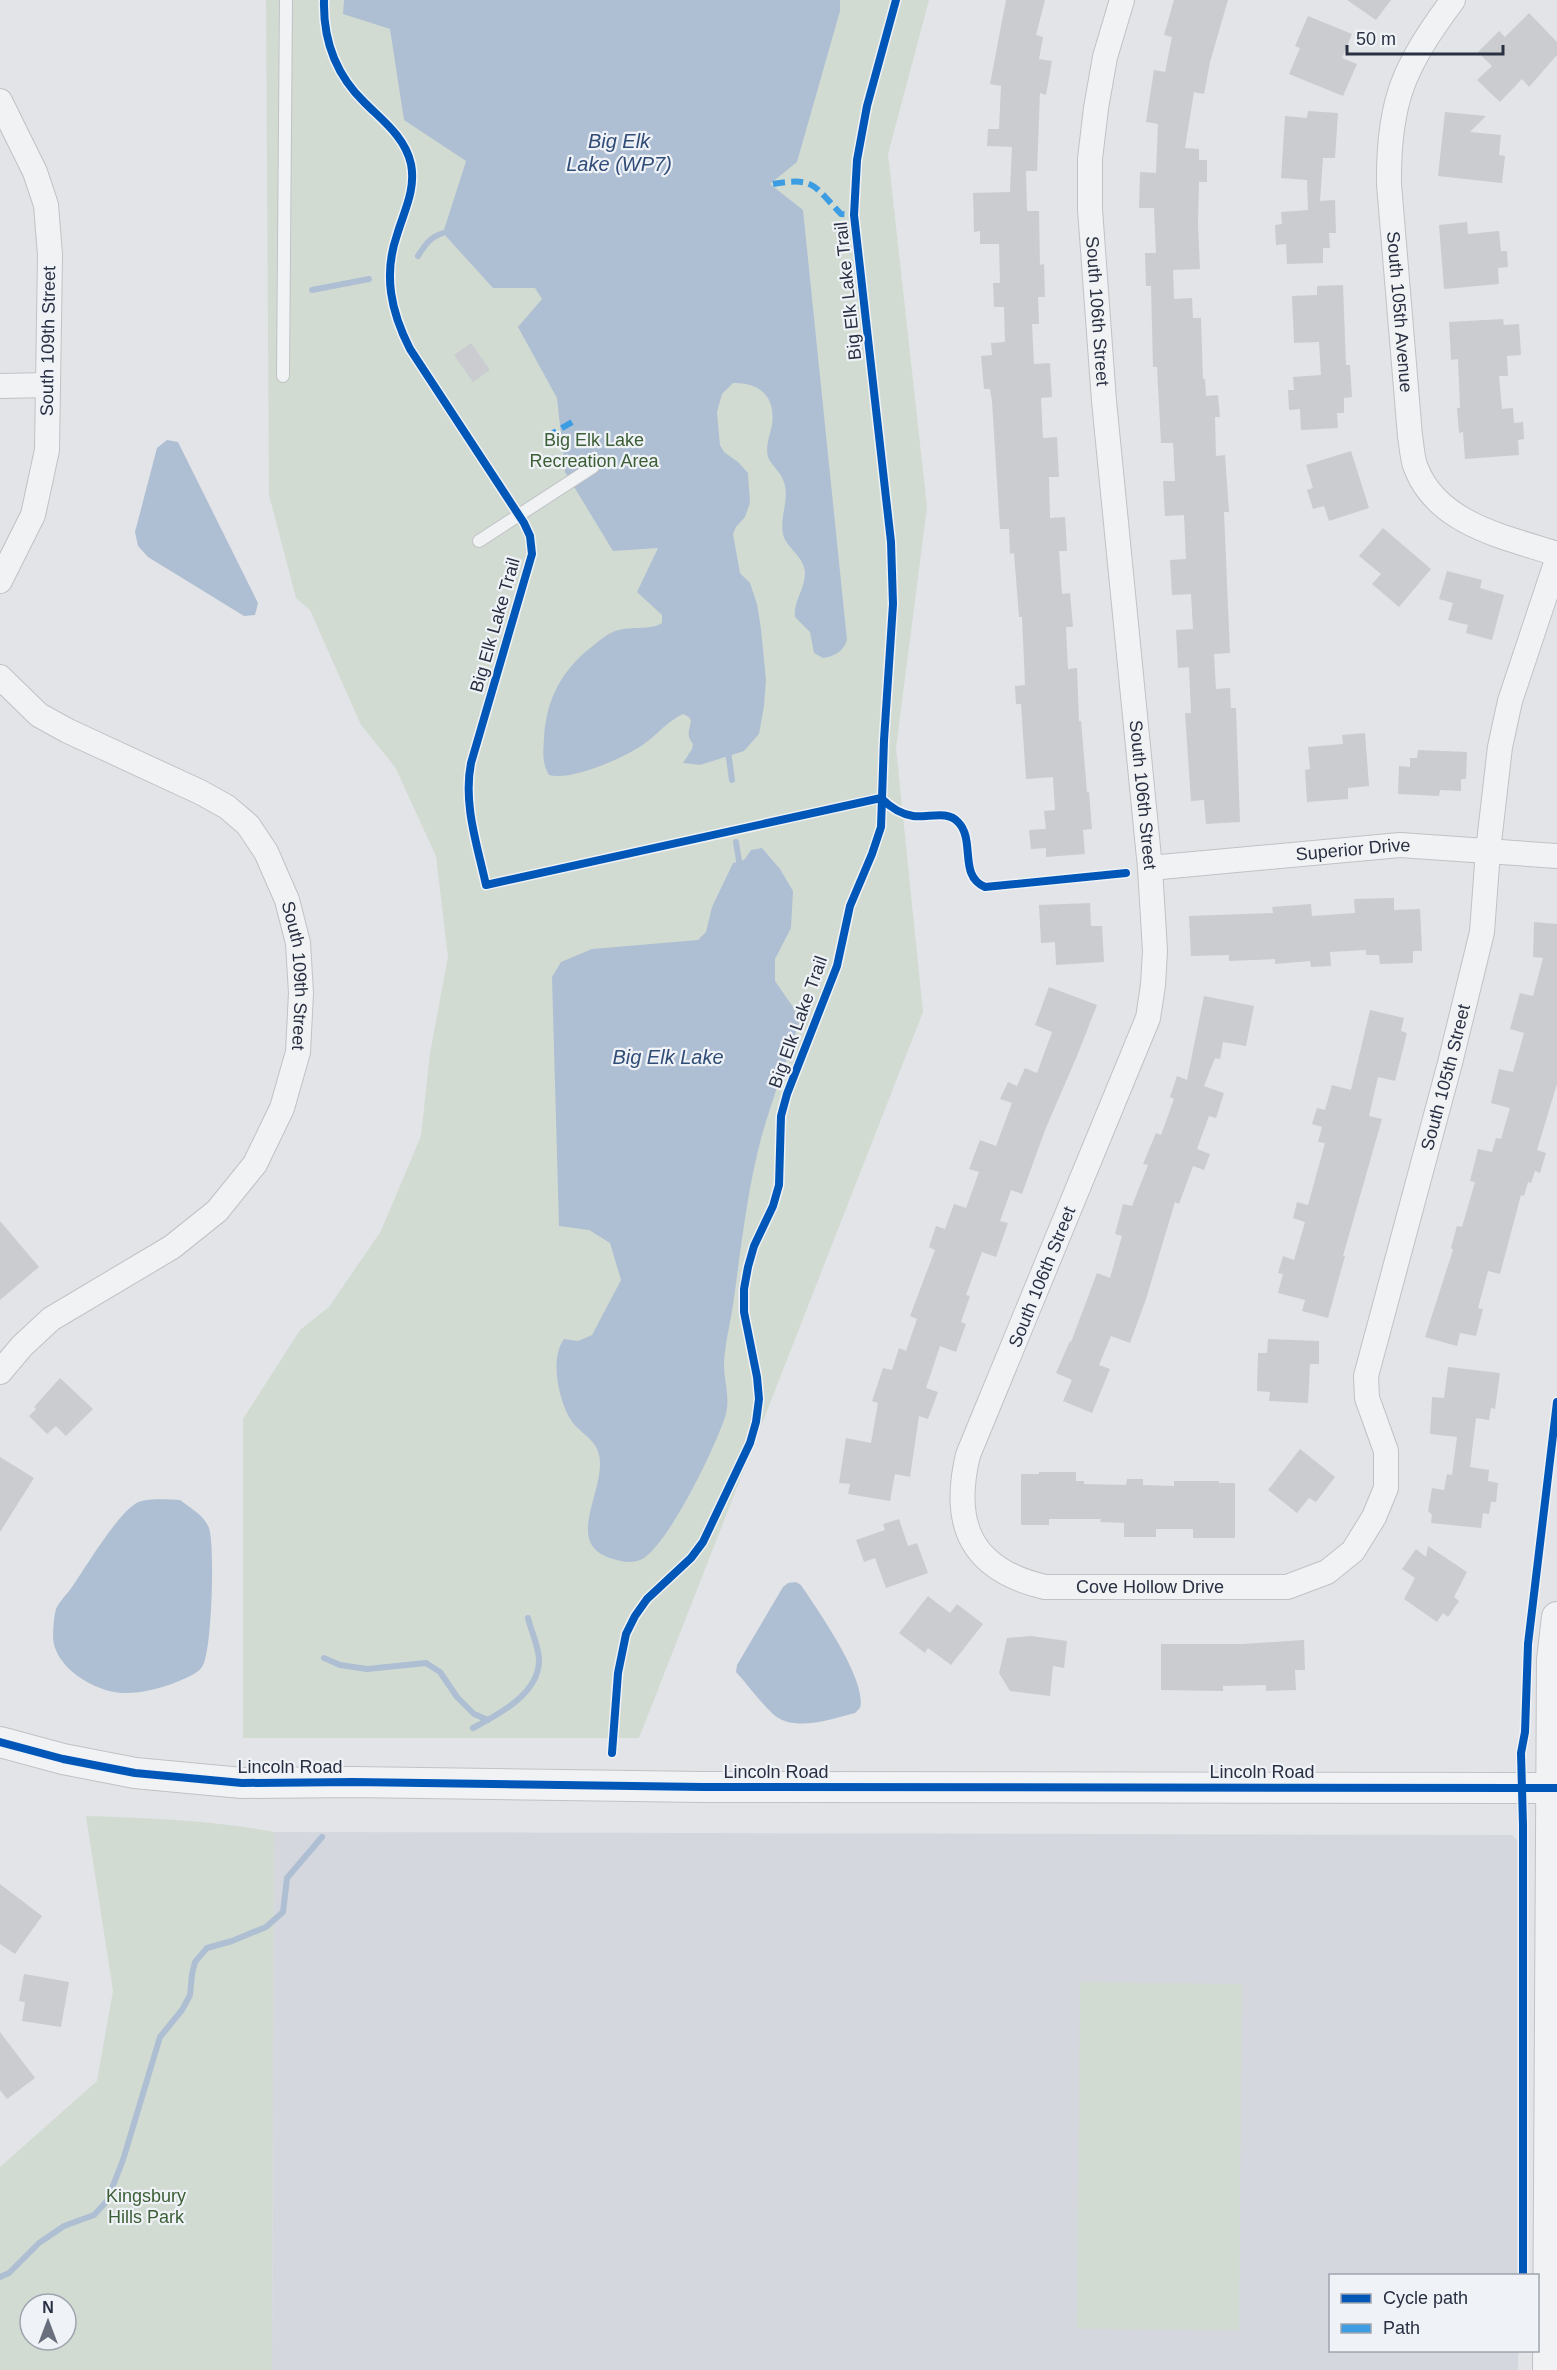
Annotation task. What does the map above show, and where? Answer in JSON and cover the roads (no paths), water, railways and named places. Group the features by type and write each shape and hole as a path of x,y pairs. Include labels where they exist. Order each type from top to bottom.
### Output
{"street":[{"name":"South 106th Street","path":"981,1553 967,1531 962,1504 963,1479 968,1455 1148,1018 1153,985 1155,951 1150,868 1106,413 1090,209 1090,159 1096,108 1106,57 1122,0"},
{"name":"South 105th Avenue","path":"1454,0 1407,70 1396,100 1388,144 1389,184 1410,436 1416,468 1429,492 1447,509 1472,525 1557,554"},
{"name":"South 109th Street","path":"0,101 35,172 46,205 50,255 47,450 33,514 0,582"},
{"path":"0,386 48,385"},
{"name":"South 105th Street","path":"1327,1572 1353,1551 1374,1517 1386,1488 1386,1451 1367,1398 1366,1376 1450,1063 1482,932 1488,851 1500,747 1510,701 1557,560"},
{"name":"South 109th Street","path":"0,677 39,714 68,731 200,792 227,807 248,825 266,852 287,900 298,943 301,993 298,1052 282,1108 255,1164 217,1211 172,1247 51,1319 1,1368"},
{"name":"Superior Drive","path":"1150,868 1400,845 1557,856"},
{"name":"Cove Hollow Drive","path":"981,1553 1000,1571 1022,1581 1045,1587 1287,1587 1327,1572"},
{"path":"1548,2370 1555,1788 1552,1660 1557,1617"},
{"name":"Lincoln Road","path":"0,1742 63,1759 135,1773 242,1784 353,1782 703,1787 1555,1788"}],"lane":[{"path":"283,376 286,0"},
{"path":"479,541 593,466"}],"water":[{"name":"Big Elk Lake (WP7)","path":"344,0 840,0 840,11 797,162 770,184 803,210 847,640 838,653 823,658 814,653 810,632 795,617 805,573 802,562 783,534 785,487 782,477 769,460 767,453 773,415 771,406 764,393 758,388 733,383 722,394 717,412 720,445 724,452 748,473 750,503 745,517 733,534 740,573 750,583 757,604 766,680 759,734 744,751 700,765 683,763 693,744 689,736 691,721 683,714 644,744 619,758 582,772 558,776 549,775 544,758 545,724 552,698 573,664 610,633 651,627 662,623 662,615 637,592 658,548 613,551 565,472 557,398 518,327 542,299 535,288 493,288 443,233 466,161 404,120 390,29 343,14"},
{"path":"167,440 178,442 258,603 255,615 244,616 148,557 138,546 135,532 157,448"},
{"name":"Big Elk Lake","path":"762,848 780,869 793,891 791,928 775,959 775,981 793,1007 799,1023 766,1121 752,1177 726,1342 724,1371 727,1410 702,1471 666,1533 644,1558 633,1562 620,1561 597,1551 589,1540 588,1525 599,1477 600,1461 596,1447 569,1417 557,1378 557,1356 564,1339 578,1341 592,1335 621,1280 610,1243 589,1230 559,1226 552,977 561,962 592,949 698,940 706,932 712,907 733,863 744,860 751,850"},
{"path":"145,1500 180,1500 204,1519 211,1538 210,1622 202,1667 185,1679 151,1690 121,1693 99,1688 77,1675 60,1658 53,1636 56,1609 110,1530 127,1510"},
{"path":"796,1582 801,1585 840,1645 849,1664 860,1696 860,1708 855,1713 813,1723 791,1723 782,1720 768,1709 736,1672 737,1665 783,1587 788,1583"}],"waterway":[{"path":"418,256 431,239 443,233"},
{"path":"312,290 369,279"},
{"path":"728,751 732,780"},
{"path":"736,842 740,867"},
{"path":"473,1728 516,1702 532,1683 537,1672 539,1655 528,1618"},
{"path":"324,1658 340,1665 367,1669 426,1663 440,1672 457,1697 474,1714 488,1720"},
{"path":"0,2277 9,2273 39,2243 64,2226 94,2215 107,2201 123,2160 160,2037 182,2010 190,1995 195,1962 207,1948 266,1927 283,1912 287,1878 322,1837"}],"park label":[{"name":"Big Elk Lake Recreation Area","path":"594,450"},
{"name":"Kingsbury Hills Park","path":"146,2206"}]}
